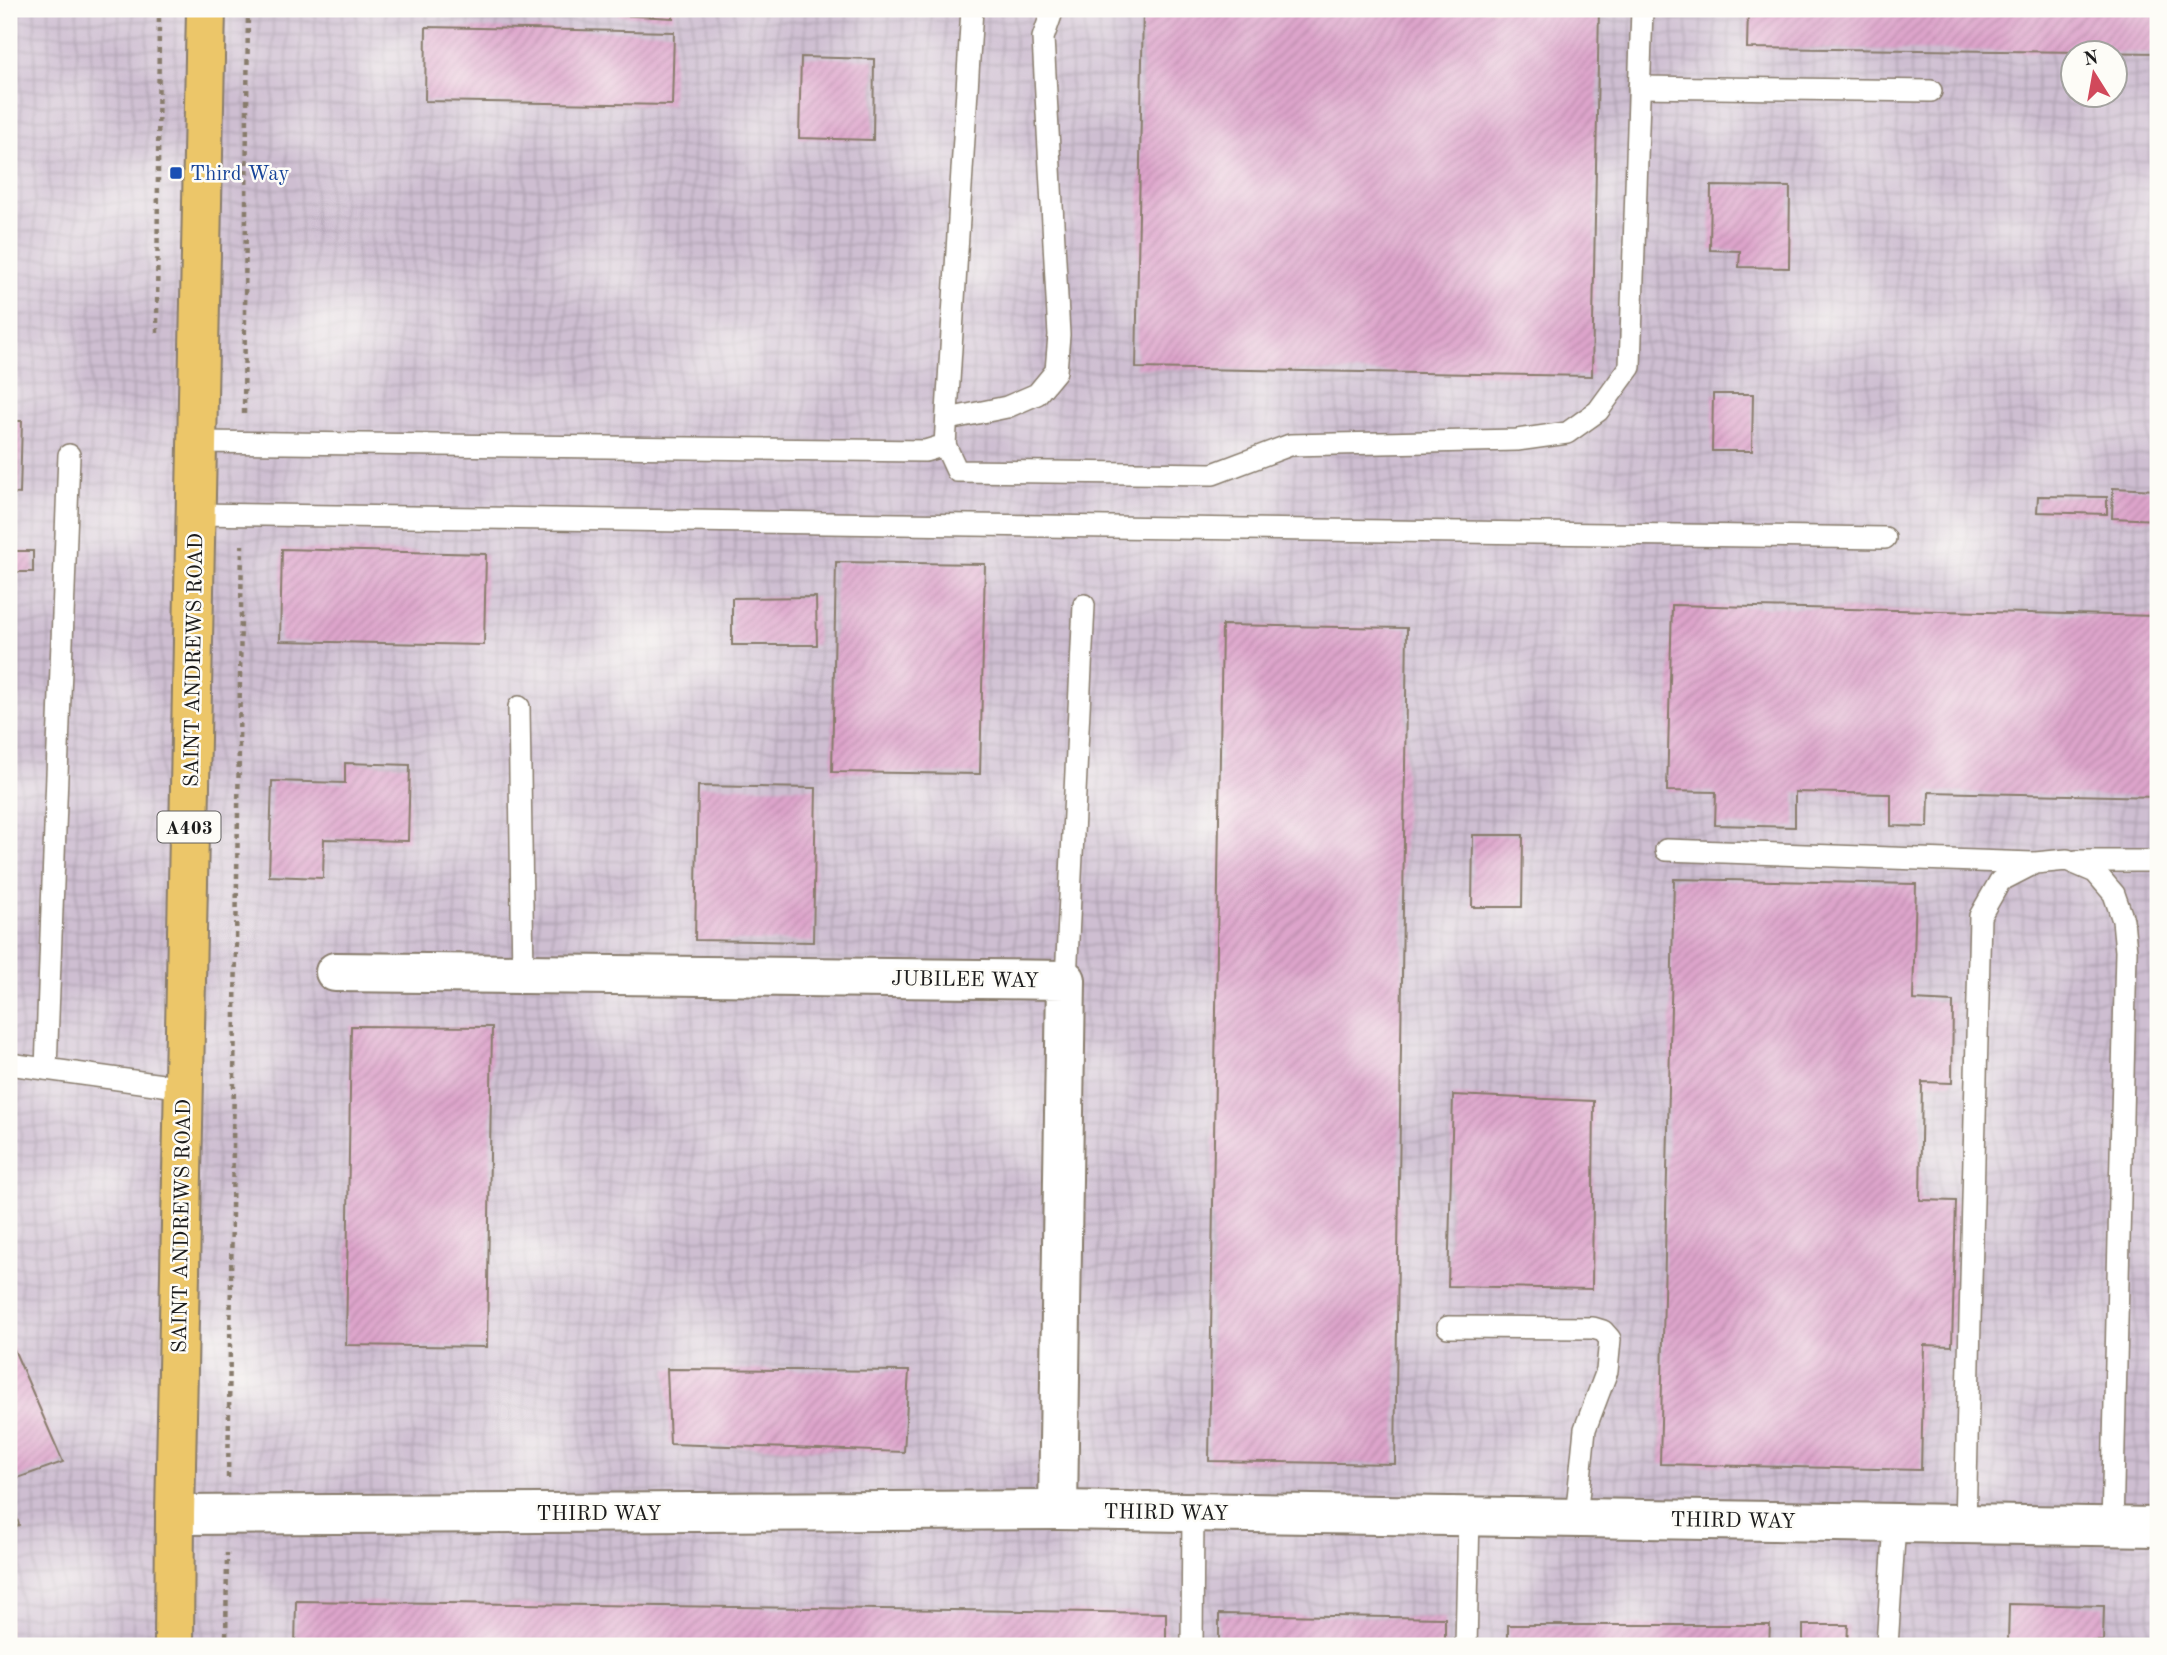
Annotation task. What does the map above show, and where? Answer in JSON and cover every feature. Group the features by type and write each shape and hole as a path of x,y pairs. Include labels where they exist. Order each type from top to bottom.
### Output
{"highway":[{"name":"SAINT ANDREWS ROAD","path":"174,1646 174,1515 206,9"}],"street":[{"name":"JUBILEE WAY","path":"335,972 1066,980 1058,1510"},
{"name":"THIRD WAY","path":"174,1515 1058,1510 2158,1527"}],"lane":[{"path":"972,9 945,445 957,471 1213,474 1290,445 1517,440 1567,433 1598,411 1630,367 1642,9"},
{"path":"948,419 1007,407 1037,394 1056,371 1059,335 1043,38 1053,9"},
{"path":"1639,87 1931,91"},
{"path":"198,442 925,451 945,445"},
{"path":"46,1069 69,455"},
{"path":"197,514 1885,538"},
{"path":"1066,980 1084,605"},
{"path":"519,707 523,974"},
{"path":"1666,850 2035,863 2067,860 2158,861"},
{"path":"2067,860 2095,872 2114,894 2123,920 2126,951 2112,1526"},
{"path":"1965,1524 1980,916 2000,881 2035,863"},
{"path":"9,1064 184,1088"},
{"path":"1448,1327 1593,1328 1603,1331 1610,1339 1607,1371 1585,1429 1576,1518"},
{"path":"1192,1646 1193,1512"},
{"path":"1466,1646 1469,1516"},
{"path":"1887,1646 1895,1522"}],"path":[{"path":"243,442 248,9"},
{"path":"226,1646 243,515"}],"shaded area":[{"path":"9,9 2158,9 2158,1646 9,1646"}],"building":[{"path":"618,9 673,9 673,18 618,15"},
{"path":"1143,9 1599,9 1592,376 1136,368"},
{"path":"1748,9 2158,9 2158,53 2128,53 2128,38 2058,38 2058,52 1747,48"},
{"path":"426,27 674,32 672,105 425,101"},
{"path":"801,57 874,59 873,140 799,138"},
{"path":"1711,186 1790,187 1789,268 1739,267 1740,251 1710,250"},
{"path":"1713,394 1753,394 1752,451 1712,451"},
{"path":"9,421 22,421 20,494 9,493"},
{"path":"2113,488 2158,490 2158,520 2112,518"},
{"path":"2038,496 2107,497 2107,514 2037,512"},
{"path":"282,549 486,554 484,645 280,641"},
{"path":"9,551 33,551 33,572 9,572"},
{"path":"836,562 985,564 980,774 832,772"},
{"path":"816,597 817,645 732,645 732,598"},
{"path":"1672,605 2158,616 2158,797 1929,792 1928,827 1891,826 1891,794 1795,792 1795,827 1715,825 1716,792 1667,791"},
{"path":"1222,625 1407,628 1395,1464 1209,1461"},
{"path":"345,763 410,765 408,841 324,839 323,878 269,876 272,781 345,783"},
{"path":"698,786 816,788 813,942 695,940"},
{"path":"1473,835 1523,835 1522,907 1472,907"},
{"path":"1674,879 1916,884 1913,1000 1953,1002 1952,1083 1922,1082 1920,1200 1956,1201 1952,1346 1924,1345 1921,1470 1660,1464"},
{"path":"351,1026 492,1027 487,1347 346,1345"},
{"path":"1453,1095 1594,1101 1592,1289 1448,1286"},
{"path":"9,1338 63,1462 9,1481"},
{"path":"667,1369 909,1371 904,1452 670,1444"},
{"path":"9,1494 19,1525 9,1530"},
{"path":"296,1601 1166,1613 1166,1646 295,1646"},
{"path":"2009,1604 2104,1606 2103,1641 2073,1641 2073,1644 2008,1643"},
{"path":"1219,1614 1445,1618 1445,1646 1219,1646"},
{"path":"1508,1625 1770,1625 1769,1646 1508,1646"},
{"path":"1803,1625 1848,1625 1847,1646 1803,1646"}],"place":[{"name":"Third Way","path":"176,173"}]}
